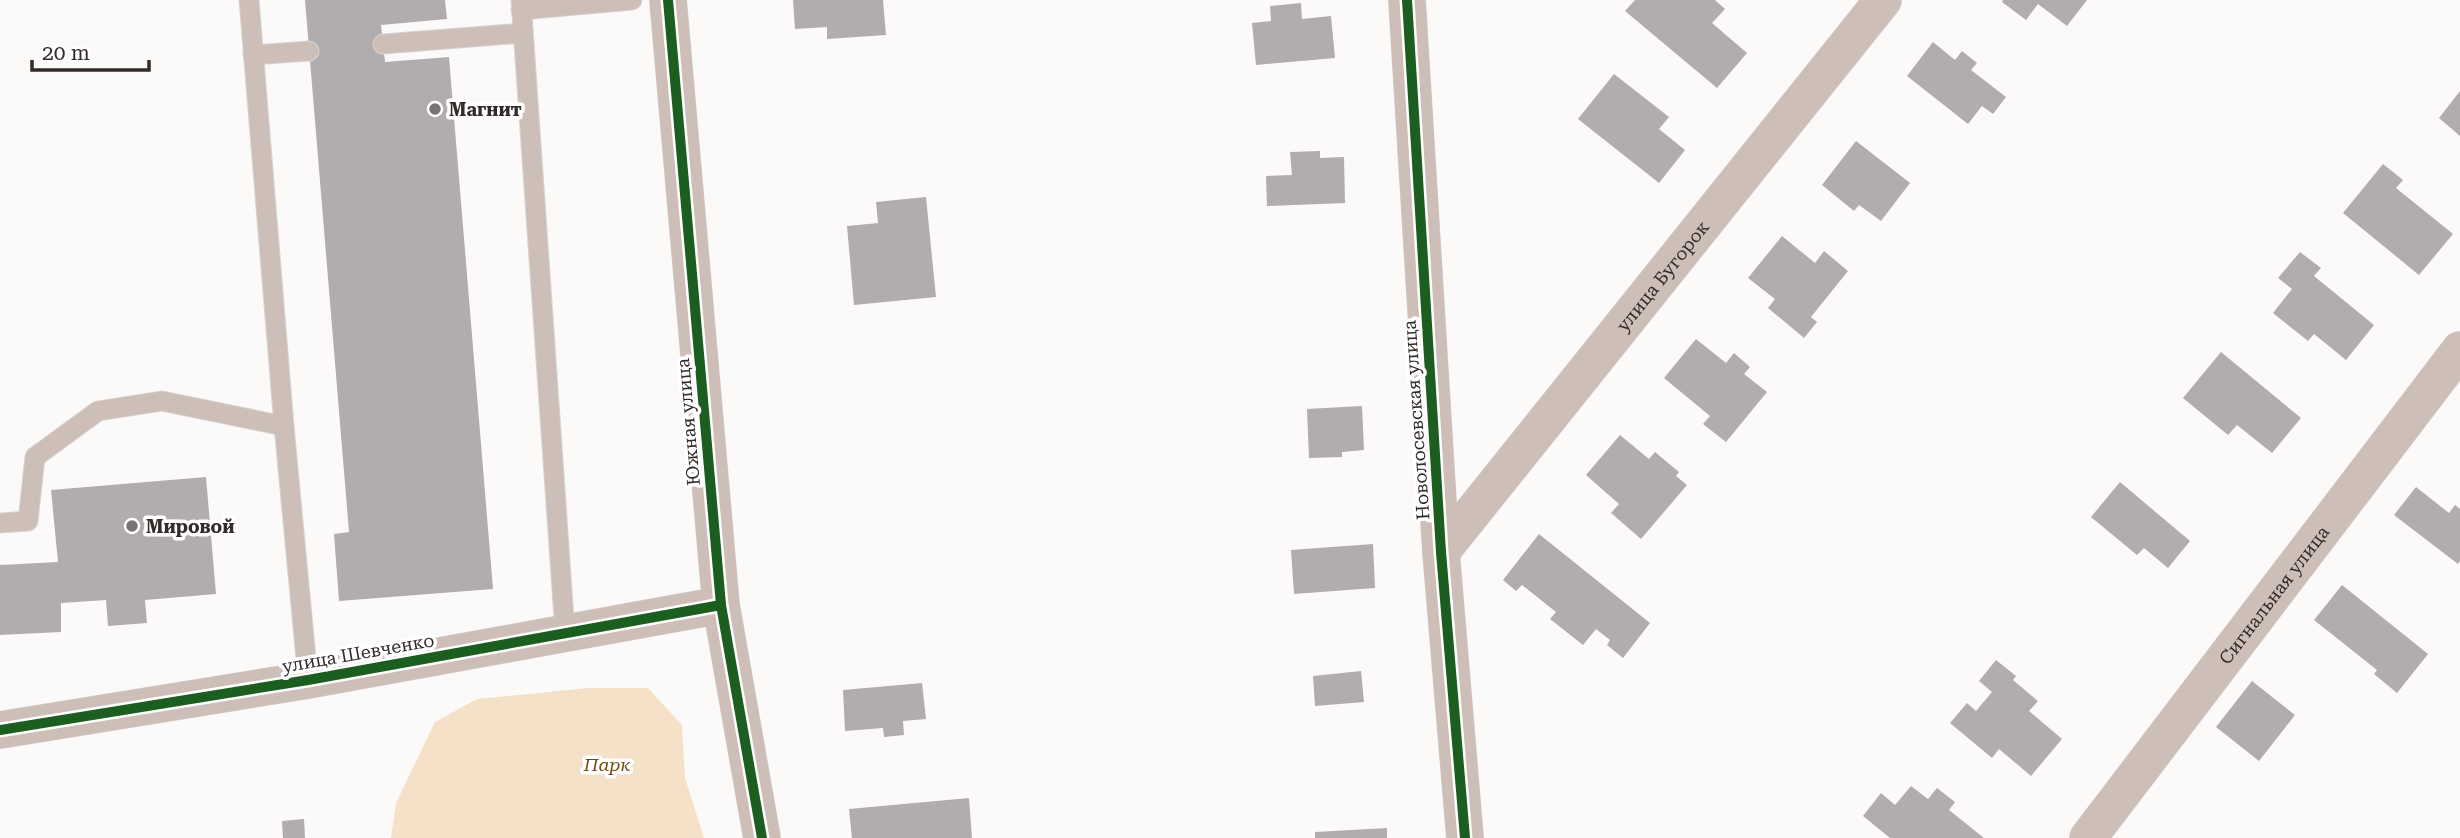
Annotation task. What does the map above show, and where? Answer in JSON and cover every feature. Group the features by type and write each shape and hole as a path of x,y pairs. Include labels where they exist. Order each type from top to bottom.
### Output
{"street":[{"name":"Южная улица","path":"668,0 721,605 762,838"},
{"name":"Новолосевская улица","path":"1407,0 1441,552 1465,838"},
{"name":"улица Бугорок","path":"1441,552 1883,0"},
{"name":"Сигнальная улица","path":"2088,838 2460,350"},
{"name":"улица Шевченко","path":"0,730 308,680 721,605"}],"lane":[{"path":"249,0 308,680"},
{"path":"565,633 521,5 632,0"},
{"path":"383,44 523,33"},
{"path":"253,55 309,51"},
{"path":"0,523 28,521 35,457 98,411 162,401 284,426"}],"green space":[{"name":"Парк","path":"588,688 648,688 682,725 685,778 704,838 391,838 396,803 435,722 477,699"}],"building":[{"path":"305,0 445,0 447,19 381,25 385,62 449,57 493,589 339,601 334,534 349,532"},
{"path":"793,0 883,0 886,35 827,39 827,27 795,29"},
{"path":"1635,0 1715,0 1725,9 1712,23 1747,53 1717,88 1625,11"},
{"path":"2087,0 2067,26 2038,4 2026,20 2002,2"},
{"path":"1301,3 1302,19 1331,16 1335,58 1256,65 1252,23 1271,21 1270,6"},
{"path":"1933,42 1955,60 1962,51 1977,63 1971,70 2006,97 1993,114 1982,106 1968,124 1907,76"},
{"path":"1614,74 1669,117 1659,129 1685,150 1659,183 1578,119"},
{"path":"2460,91 2460,136 2439,118"},
{"path":"1856,141 1910,183 1881,221 1859,205 1854,211 1822,185"},
{"path":"1320,151 1320,158 1344,157 1345,203 1267,206 1266,176 1292,175 1290,152"},
{"path":"2383,164 2403,180 2396,188 2453,234 2419,275 2343,213"},
{"path":"926,197 936,297 854,305 847,226 878,223 876,202"},
{"path":"1782,236 1815,263 1824,251 1848,271 1811,317 1817,322 1804,338 1768,308 1775,299 1748,278"},
{"path":"2300,252 2321,268 2314,276 2374,325 2346,360 2314,334 2308,341 2273,313 2292,289 2278,278"},
{"path":"1696,339 1726,363 1734,353 1750,367 1744,374 1767,392 1726,442 1703,424 1710,416 1664,378"},
{"path":"2221,352 2301,418 2272,453 2237,425 2228,435 2183,398"},
{"path":"1362,406 1364,450 1342,452 1342,457 1309,458 1307,409"},
{"path":"1620,435 1649,459 1655,452 1679,472 1676,476 1687,485 1641,539 1611,513 1619,504 1586,475"},
{"name":"Мировой","path":"206,477 216,594 145,600 147,623 108,626 106,600 61,603 61,632 0,635 0,565 58,562 51,490"},
{"path":"2120,482 2190,541 2168,568 2144,548 2137,555 2091,517"},
{"path":"2416,487 2449,513 2455,505 2460,509 2458,564 2394,515"},
{"path":"1539,534 1650,623 1623,658 1607,645 1610,640 1596,629 1583,645 1550,619 1556,612 1522,585 1516,591 1503,580"},
{"path":"1373,544 1375,588 1294,594 1291,550"},
{"path":"2342,585 2428,654 2397,693 2374,674 2377,670 2314,620"},
{"path":"1996,660 2016,676 2013,680 2038,701 2029,711 2062,739 2031,776 1999,749 1992,758 1950,723 1967,703 1976,711 1992,692 1979,681"},
{"path":"1361,671 1364,702 1315,706 1313,676"},
{"path":"2252,681 2295,715 2259,761 2216,727"},
{"path":"922,683 926,719 903,721 904,735 884,737 883,728 845,731 843,690"},
{"path":"1911,786 1928,799 1937,788 1955,802 1949,810 1984,838 1890,838 1863,816 1881,793 1895,805"},
{"path":"969,798 972,838 852,838 849,809"},
{"path":"304,819 305,838 283,838 282,821"},
{"path":"1387,828 1387,838 1315,838 1315,832"}],"cycle path":[{"path":"668,0 721,605 762,838"},
{"path":"1407,0 1441,552 1465,838"},
{"path":"0,730 308,680 721,605"}],"place":[{"name":"Магнит","path":"435,109"},
{"name":"Мировой","path":"132,526"}]}
